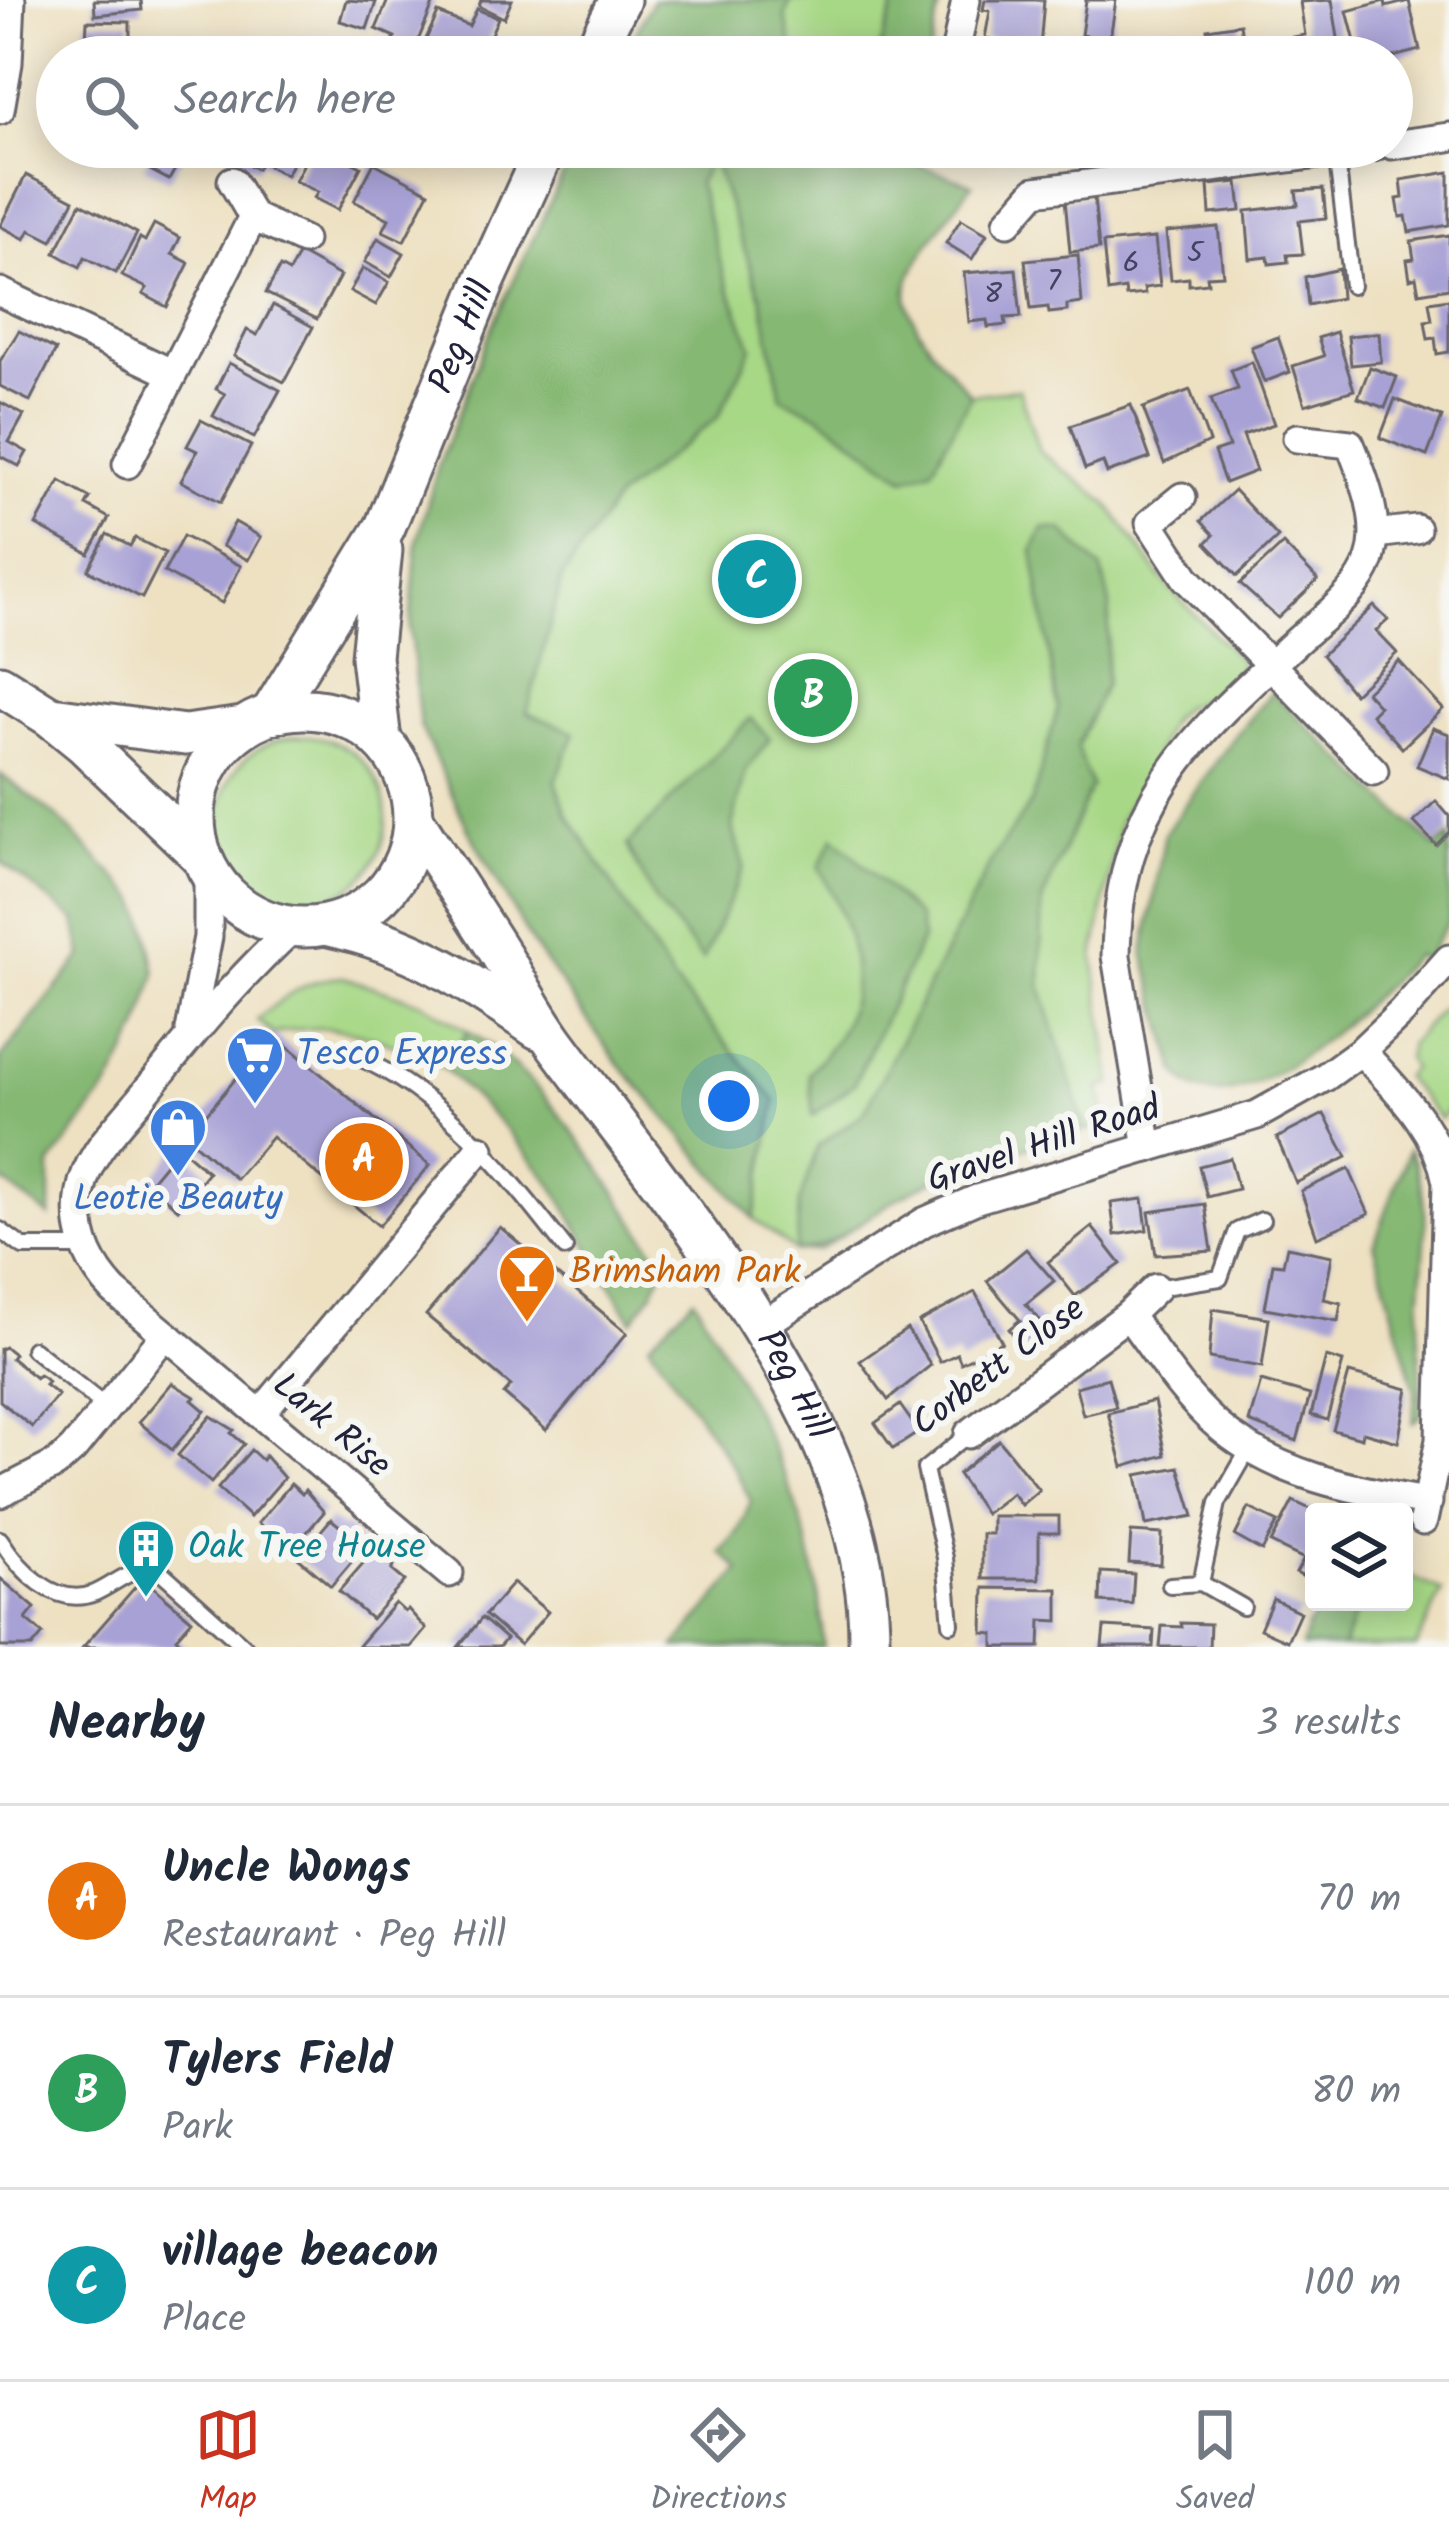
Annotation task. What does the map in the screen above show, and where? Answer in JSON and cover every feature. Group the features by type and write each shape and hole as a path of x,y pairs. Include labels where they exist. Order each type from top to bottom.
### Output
{"main road":[{"path":"602,36 620,0"},
{"name":"Peg Hill","path":"385,527 484,281 536,168"},
{"path":"205,865 196,841 194,807 203,774 220,748 257,720 385,527"},
{"path":"381,741 371,657 385,527"},
{"path":"0,685 51,717 205,865 229,899 258,919 311,927 363,911 390,887 408,856 414,820 409,784 381,741 366,727 332,712 302,708 185,735 51,717"},
{"name":"Peg Hill","path":"414,820 552,1039 653,1172 798,1391 839,1479 858,1544 869,1647"},
{"name":"Peg Hill","path":"311,927 369,934 445,966 552,1039"}],"street":[{"path":"0,110 11,0"},
{"path":"959,36 966,0"},
{"path":"1413,142 1449,137"},
{"path":"1008,222 1035,191 1213,168"},
{"path":"232,181 253,217 303,240"},
{"path":"128,464 253,217"},
{"path":"0,292 171,373"},
{"path":"1148,1148 1116,956 1116,929 1136,832 1165,778 1197,738 1350,592 1364,574 1376,534 1364,478 1350,444 1297,438"},
{"path":"1182,497 1150,523 1159,541 1186,578 1374,771"},
{"path":"1376,534 1416,529"},
{"path":"189,1034 208,937 205,865"},
{"path":"84,1247 80,1216 86,1171 189,1034 236,982 311,927"},
{"name":"Gravel Hill Road","path":"759,1327 924,1222 977,1198 1257,1115 1325,1077 1360,1051 1449,958"},
{"name":"Corbett Close","path":"1128,1315 1189,1396 1249,1449 1305,1474 1426,1512 1440,1440 1448,1182 1432,1135 1360,1051"},
{"path":"261,1413 480,1149"},
{"name":"Lark Rise","path":"84,1247 94,1270 165,1335 449,1573"},
{"name":"Corbett Close","path":"969,1434 1128,1315 1156,1288"},
{"path":"0,1492 56,1464 165,1335"}],"lane":[{"path":"1338,168 1352,286"},
{"path":"355,1055 390,1070 480,1149 565,1248"},
{"name":"Corbett Close","path":"1156,1288 1220,1278 1237,1231 1262,1220"},
{"path":"0,1229 23,1246 84,1247"},
{"path":"33,1349 106,1407"},
{"name":"Corbett Close","path":"951,1624 945,1558 925,1469 969,1434"},
{"path":"1202,1583 1218,1503 1249,1449"},
{"path":"0,1539 15,1561 44,1586 69,1598 91,1595 145,1567 158,1569 245,1647"},
{"path":"1170,1585 1202,1583 1243,1607"}],"green space":[{"path":"653,0 941,0 933,36 634,36"},
{"path":"653,0 790,0 785,16 790,36 634,36"},
{"path":"896,0 941,0 933,36 884,36"},
{"path":"566,168 926,168 972,184 924,250 910,278 908,304 920,332 971,395 1019,389 1039,451 1107,503 1168,587 1241,661 1239,671 1213,695 1183,707 1168,723 1149,771 1120,820 1094,957 1112,1084 1100,1088 1105,1119 1101,1126 974,1161 899,1197 820,1250 796,1252 754,1219 616,1060 532,943 468,829 420,725 410,629 417,542 438,467 493,325"},
{"path":"566,168 706,168 698,183 724,275 752,347 719,416 616,499 562,578 527,713 575,732 556,781 566,812 674,982 776,1101 754,1219 616,1060 532,943 468,829 420,725 410,629 417,542 438,467 493,325"},
{"path":"716,168 926,168 972,184 924,250 907,290 920,332 971,395 932,469 905,478 820,416 781,397 762,300"},
{"path":"1043,528 1062,530 1102,570 1110,605 1105,684 1077,747 1091,786 1042,901 1041,987 1086,1131 946,1175 901,1196 838,1237 796,1252 799,1203 818,1146 864,1113 993,858 1032,801 1058,708 1033,551"},
{"path":"1272,692 1436,848 1449,837 1449,921 1425,959 1416,955 1337,1030 1301,1057 1265,1079 1230,1091 1200,1090 1176,1071 1144,953 1165,833"},
{"path":"751,718 770,739 746,770 732,826 744,867 703,960 655,901 627,845"},
{"path":"303,736 335,742 362,760 380,787 386,819 380,851 362,878 335,896 303,902 271,896 244,878 226,851 220,819 226,787 244,760 271,742"},
{"path":"0,774 57,817 136,898 156,974 139,1029 111,1084 50,1165 50,1217 0,1179 0,1059 82,956 75,920 0,861"},
{"path":"834,837 918,917 922,939 854,1084 813,1116 809,1073 838,1036 853,993 846,929 819,867"},
{"path":"343,977 423,1003 468,1031 444,1068 362,1034 321,1028 273,1034 257,1020 296,990"},
{"path":"1449,1001 1449,1109 1440,1119 1404,1077 1412,1068 1407,1059 1410,1043"},
{"path":"468,1031 498,1051 552,1106 664,1266 652,1294 632,1321 552,1184 506,1129 444,1068"},
{"path":"1409,1150 1425,1218 1419,1332 1421,1416 1413,1423 1415,1391 1374,1244"},
{"path":"694,1298 761,1423 797,1509 819,1599 823,1647 675,1647 740,1570 720,1552 738,1531 751,1501 734,1468 649,1343"},
{"path":"1413,1578 1442,1591 1416,1647 1343,1647 1356,1611 1413,1611"},
{"path":"1318,1611 1356,1611 1343,1647 1301,1647"}],"building":[{"path":"94,0 141,0 142,10 95,15"},
{"path":"346,0 376,2 367,29 340,21"},
{"path":"388,0 435,0 420,36 393,36 376,29"},
{"path":"481,0 512,0 504,18 479,6"},
{"path":"985,0 1044,0 1041,36 985,36 990,11 983,10"},
{"path":"1086,0 1116,0 1110,36 1081,35"},
{"path":"1332,0 1338,36 1299,36 1305,35 1300,2"},
{"path":"1385,1 1386,7 1409,1 1420,50 1413,52 1413,36 1354,36 1347,11"},
{"path":"477,9 498,18 490,36 427,36 438,13 469,26"},
{"path":"87,21 130,22 130,36 86,36"},
{"path":"1240,24 1242,36 1208,36 1207,29"},
{"path":"146,168 176,168 169,180"},
{"path":"302,168 360,168 338,210 314,198 318,192 295,181"},
{"path":"371,168 383,168 429,192 404,241 383,231 389,219 354,201"},
{"path":"1449,172 1449,225 1409,232 1397,199 1403,198 1401,180"},
{"path":"26,175 74,200 52,241 30,230 25,239 0,226"},
{"path":"1238,182 1241,211 1210,214 1208,185"},
{"path":"1323,189 1326,218 1299,221 1303,254 1269,264 1268,257 1250,259 1246,211 1298,205 1296,191"},
{"path":"1094,197 1099,249 1070,252 1065,199"},
{"path":"81,203 137,233 116,273 85,257 80,267 55,253"},
{"path":"961,219 987,234 972,259 946,243"},
{"path":"154,224 180,238 172,254 189,263 167,307 143,294 147,288 122,276 140,238 145,241"},
{"path":"1218,227 1223,275 1189,285 1189,278 1171,280 1166,232"},
{"path":"1449,235 1449,288 1419,293 1416,277 1410,279 1407,260 1414,259 1411,241"},
{"path":"378,238 404,253 391,277 365,262"},
{"path":"1155,238 1160,286 1144,288 1145,294 1126,296 1125,289 1108,292 1103,243"},
{"path":"299,253 340,276 317,319 266,293 280,267 289,272"},
{"path":"1078,255 1082,303 1067,305 1067,311 1031,309 1025,260"},
{"path":"363,268 389,282 376,305 350,291"},
{"path":"1016,269 1021,317 1005,318 1006,325 988,327 987,320 969,322 964,273"},
{"path":"1339,269 1341,298 1308,305 1305,277"},
{"path":"1449,299 1449,352 1437,354 1425,321 1432,320 1429,302"},
{"path":"273,305 313,327 284,382 234,356 247,330 257,335"},
{"path":"19,331 56,350 30,401 0,386 0,361"},
{"path":"1336,332 1354,390 1305,405 1293,366 1324,356 1318,338"},
{"path":"1379,333 1381,362 1351,365 1348,336"},
{"path":"1278,337 1290,372 1264,382 1251,347"},
{"path":"1252,362 1274,424 1243,435 1256,471 1225,483 1214,452 1229,447 1211,399 1238,389 1231,370"},
{"path":"229,363 280,390 254,438 213,416 225,394 216,389"},
{"path":"1370,367 1397,377 1385,408 1358,398"},
{"path":"1190,390 1209,442 1164,463 1143,408"},
{"path":"1395,399 1442,417 1427,456 1380,438"},
{"path":"0,402 24,415 9,442 27,452 19,466 0,456"},
{"path":"1131,405 1150,458 1107,473 1103,462 1085,469 1070,426"},
{"path":"201,420 251,446 221,502 181,481 197,451 187,446"},
{"path":"60,481 90,498 86,505 109,518 89,554 36,525"},
{"path":"1234,490 1278,537 1237,576 1206,543 1214,535 1201,521"},
{"path":"235,522 261,537 248,560 222,546"},
{"path":"107,534 130,546 135,538 165,553 142,598 88,570"},
{"path":"183,536 241,566 222,603 164,572"},
{"path":"1283,544 1318,580 1278,618 1240,584"},
{"path":"1374,606 1388,620 1376,631 1397,653 1354,694 1322,655"},
{"path":"1399,661 1443,709 1402,748 1371,714 1379,706 1366,692"},
{"path":"1433,728 1449,734 1449,779 1417,766"},
{"path":"1436,801 1449,816 1449,832 1436,845 1414,822"},
{"path":"273,1034 430,1165 379,1226 272,1137 236,1179 187,1137"},
{"path":"1324,1114 1347,1157 1296,1183 1277,1138"},
{"name":"Leotie Beauty","path":"179,1147 208,1172 178,1209 148,1184"},
{"path":"1230,1158 1238,1189 1207,1197 1199,1166"},
{"path":"1349,1169 1369,1214 1317,1237 1301,1191"},
{"path":"1143,1199 1147,1230 1115,1235 1111,1203"},
{"path":"1205,1204 1212,1251 1156,1255 1149,1212"},
{"name":"Brimsham Park","path":"500,1227 627,1333 546,1430 504,1394 511,1386 426,1315"},
{"path":"1092,1227 1121,1264 1075,1296 1048,1262"},
{"path":"1287,1247 1332,1256 1324,1299 1341,1303 1338,1321 1265,1308 1273,1264 1283,1265"},
{"path":"1026,1249 1054,1281 1026,1304 1052,1334 1028,1353 1009,1329 1020,1320 987,1281"},
{"path":"975,1292 1002,1342 961,1363 957,1354 940,1362 919,1322"},
{"path":"1213,1309 1269,1318 1262,1367 1209,1358"},
{"path":"907,1329 931,1365 888,1400 860,1361"},
{"path":"0,1349 14,1354 11,1358 36,1378 44,1378 45,1385 58,1395 32,1427 0,1401"},
{"path":"1326,1357 1343,1362 1327,1420 1311,1415"},
{"path":"1349,1373 1408,1389 1398,1442 1333,1430"},
{"path":"1108,1378 1116,1407 1083,1415 1076,1387"},
{"path":"1261,1381 1310,1395 1297,1441 1249,1422"},
{"path":"172,1383 195,1397 192,1400 205,1411 172,1450 139,1422"},
{"path":"1154,1401 1165,1455 1123,1467 1108,1413"},
{"path":"900,1405 919,1432 893,1449 875,1423"},
{"path":"211,1416 234,1430 231,1433 244,1444 211,1483 178,1455"},
{"path":"999,1440 1039,1490 1021,1505 1012,1493 985,1514 958,1474"},
{"path":"251,1450 262,1460 265,1456 284,1478 250,1517 218,1488"},
{"path":"1179,1467 1194,1516 1146,1525 1137,1475"},
{"path":"291,1484 302,1494 305,1490 324,1512 291,1551 258,1523"},
{"path":"1293,1501 1305,1507 1305,1578 1296,1573 1304,1559 1271,1543"},
{"path":"1249,1508 1278,1522 1262,1551 1235,1536"},
{"path":"992,1516 1059,1516 1059,1533 1039,1533 1039,1579 982,1579 982,1534 992,1534"},
{"path":"331,1519 342,1528 346,1525 364,1547 331,1586 298,1558"},
{"path":"1131,1532 1162,1534 1161,1565 1129,1563"},
{"path":"372,1553 394,1566 392,1570 405,1581 371,1619 339,1591"},
{"path":"1101,1572 1134,1574 1132,1604 1100,1602"},
{"path":"0,1578 35,1608 26,1619 43,1634 32,1647 0,1647"},
{"name":"Oak Tree House","path":"143,1578 192,1620 176,1638 186,1647 83,1647"},
{"path":"513,1583 548,1612 520,1645 485,1615"},
{"path":"984,1588 1058,1589 1058,1621 1041,1620 1040,1647 994,1647 994,1634 983,1633"},
{"path":"1273,1599 1300,1612 1287,1641 1260,1629"},
{"path":"395,1603 405,1612 408,1609 426,1629 411,1647 357,1647"},
{"path":"482,1618 506,1639 499,1647 458,1647"},
{"path":"1181,1623 1210,1624 1209,1647 1160,1647 1162,1626 1182,1627"},
{"path":"1104,1627 1154,1630 1153,1647 1102,1647"}],"place":[{"name":"village beacon","path":"757,579"},
{"name":"Tylers Field","path":"813,698"},
{"name":"Tesco Express","path":"255,1106"},
{"name":"Uncle Wongs","path":"364,1162"},
{"name":"Leotie Beauty","path":"178,1178"},
{"name":"Brimsham Park","path":"527,1324"},
{"name":"Oak Tree House","path":"146,1599"}]}
